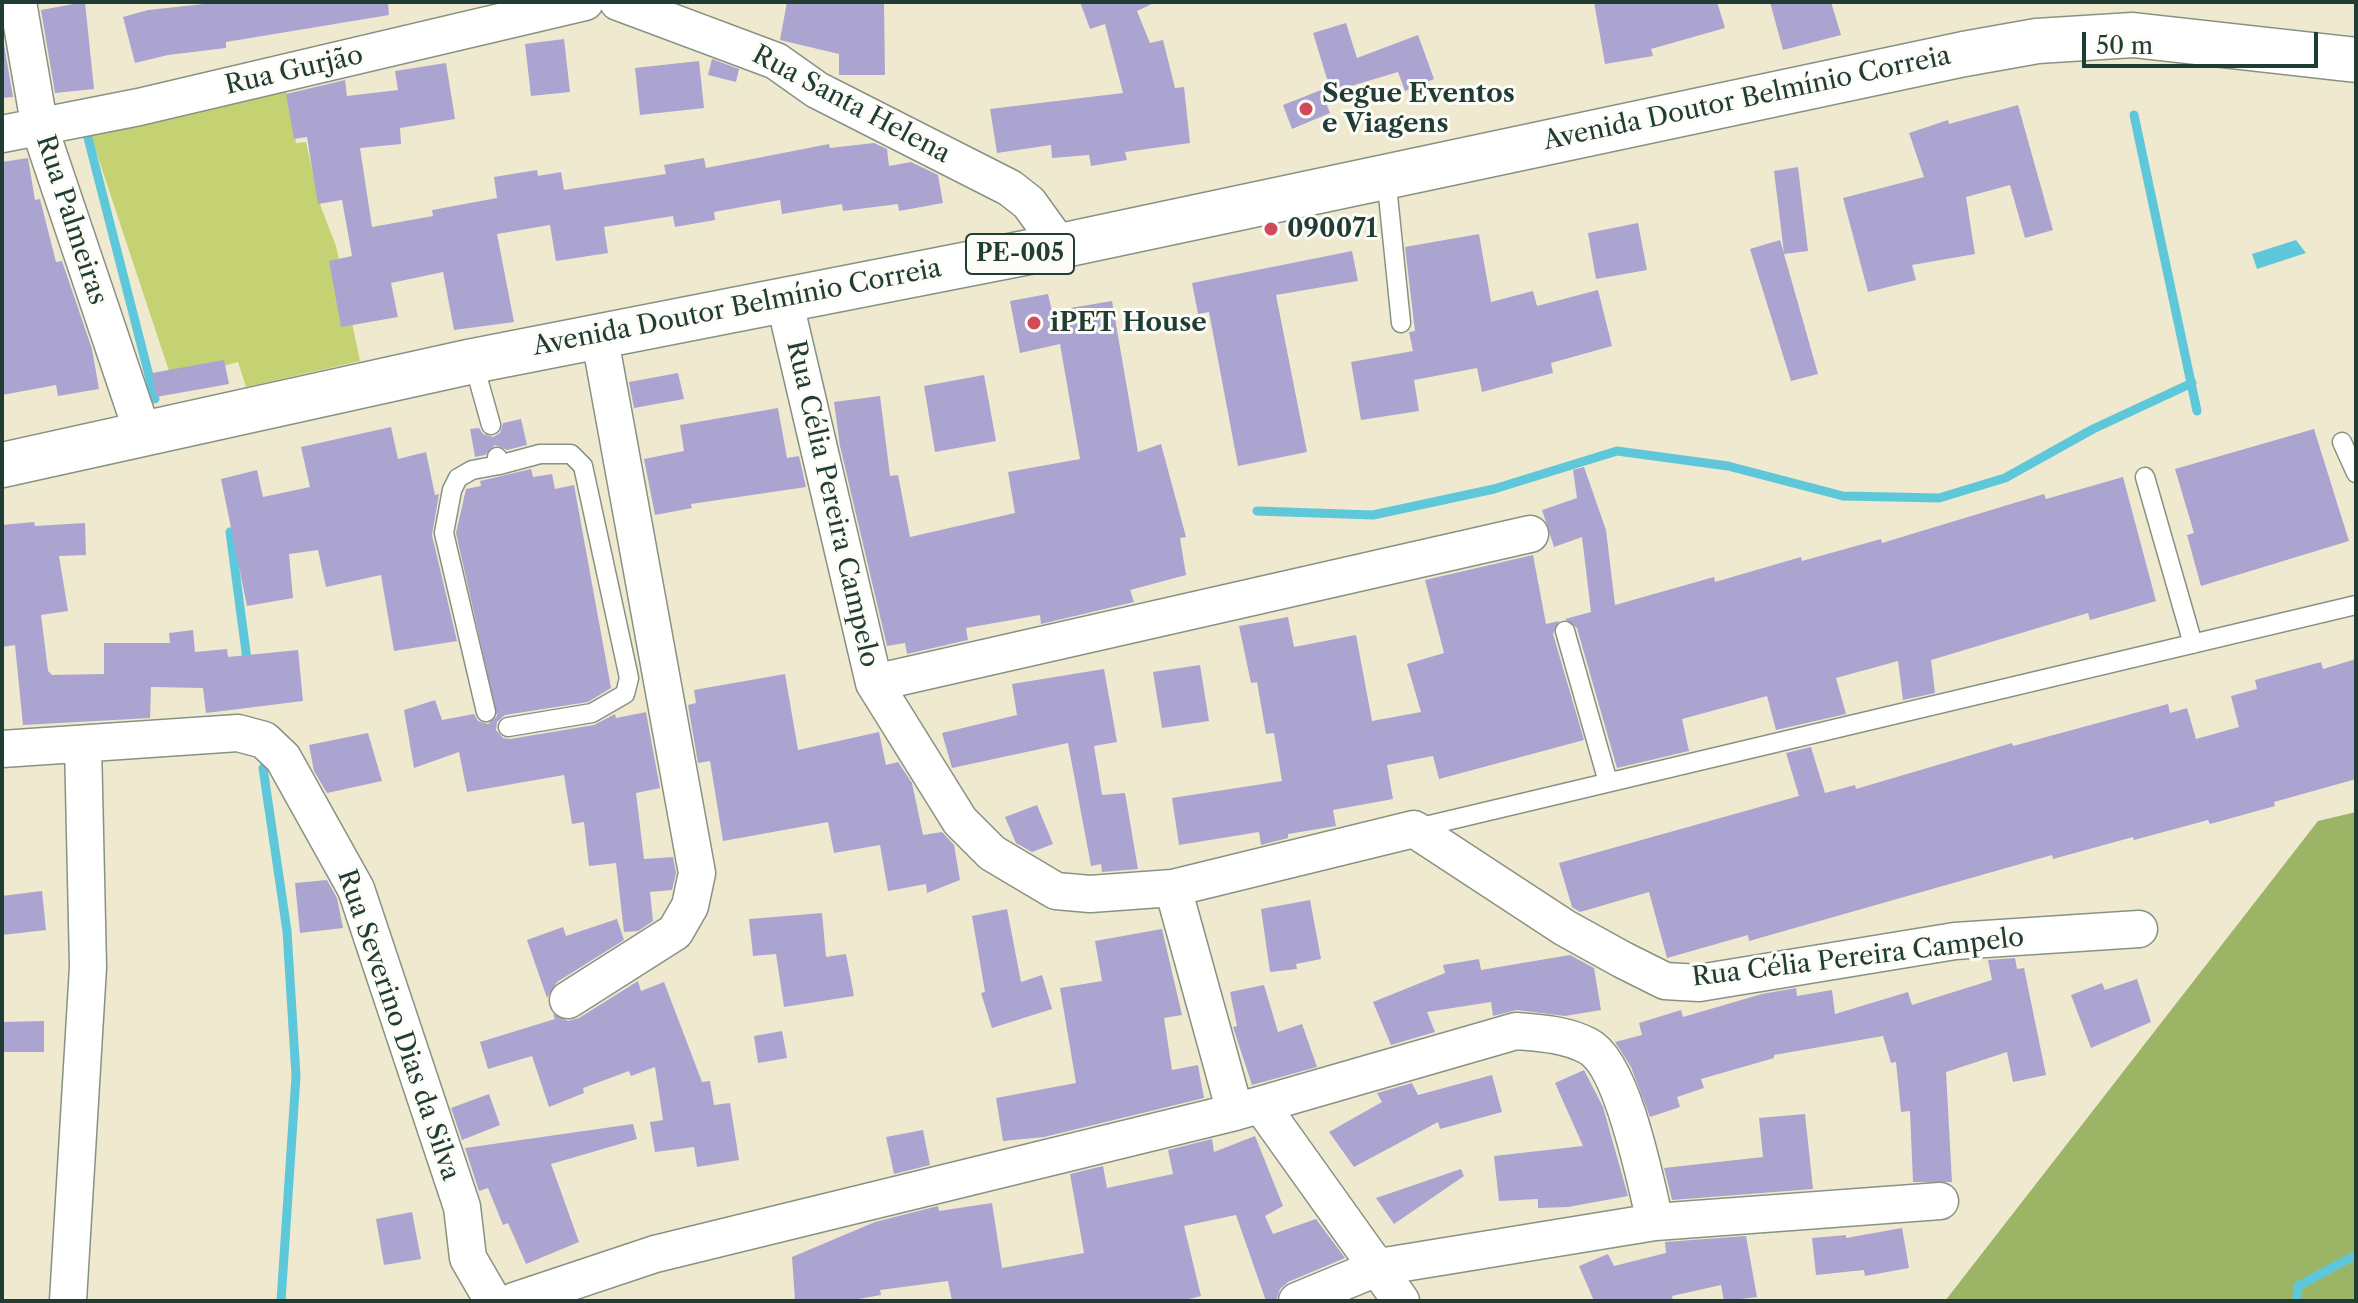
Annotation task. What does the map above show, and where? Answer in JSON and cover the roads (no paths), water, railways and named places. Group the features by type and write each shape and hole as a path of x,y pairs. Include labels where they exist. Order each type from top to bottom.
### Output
{"main road":[{"name":"Avenida Doutor Belmínio Correia","path":"2,465 599,334 1060,246 1824,82 2037,41 2133,35 2356,60"}],"street":[{"name":"Rua Palmeiras","path":"18,2 40,129 143,434"},
{"name":"Rua Gurjão","path":"2,134 40,129 585,2"},
{"name":"Rua Santa Helena","path":"618,2 776,61 817,90 1010,188 1029,203 1060,246"},
{"name":"Rua Célia Pereira Campelo","path":"784,299 874,683 960,821 992,853 1056,891 1090,894 1173,888 1414,829 1565,928 1665,981 1699,983 1955,941 2139,929"},
{"path":"568,1000 675,932 690,906 697,873 599,334"},
{"path":"874,683 1530,534"},
{"name":"Rua Severino Dias da Silva","path":"2,749 238,733 264,740 283,758 356,889 462,1207 468,1258 493,1301"},
{"path":"68,1301 88,967 83,744"},
{"path":"1173,888 1248,1108 1379,1267 1401,1301"},
{"path":"514,1301 655,1254 1248,1108 1516,1031 1556,1034 1591,1047 1616,1081 1655,1222"},
{"path":"1297,1301 1379,1267 1655,1222 1940,1201"}],"lane":[{"path":"1386,176 1401,323"},
{"path":"473,361 491,425"},
{"path":"2342,442 2356,473"},
{"path":"486,712 444,533 447,510 458,478 472,470 498,461 554,453 571,454 583,466 629,678 625,694 592,713 508,727"},
{"path":"2145,477 2193,644"},
{"path":"1414,829 2356,605"},
{"path":"1565,631 1608,782"}],"water":[{"path":"2296,240 2306,253 2257,269 2252,254"}],"waterway":[{"path":"2134,115 2197,411"},
{"path":"87,134 155,399"},
{"path":"1257,511 1373,515 1494,489 1617,451 1728,466 1843,496 1939,498 2005,478 2093,429 2192,383"},
{"path":"230,532 248,667"},
{"path":"263,768 287,931 296,1076 281,1301"},
{"path":"2297,1301 2298,1286 2356,1255"}],"place":[{"name":"Segue Eventos e Viagens","path":"1306,109"},
{"name":"090071","path":"1271,229"},
{"name":"iPET House","path":"1034,323"}]}
